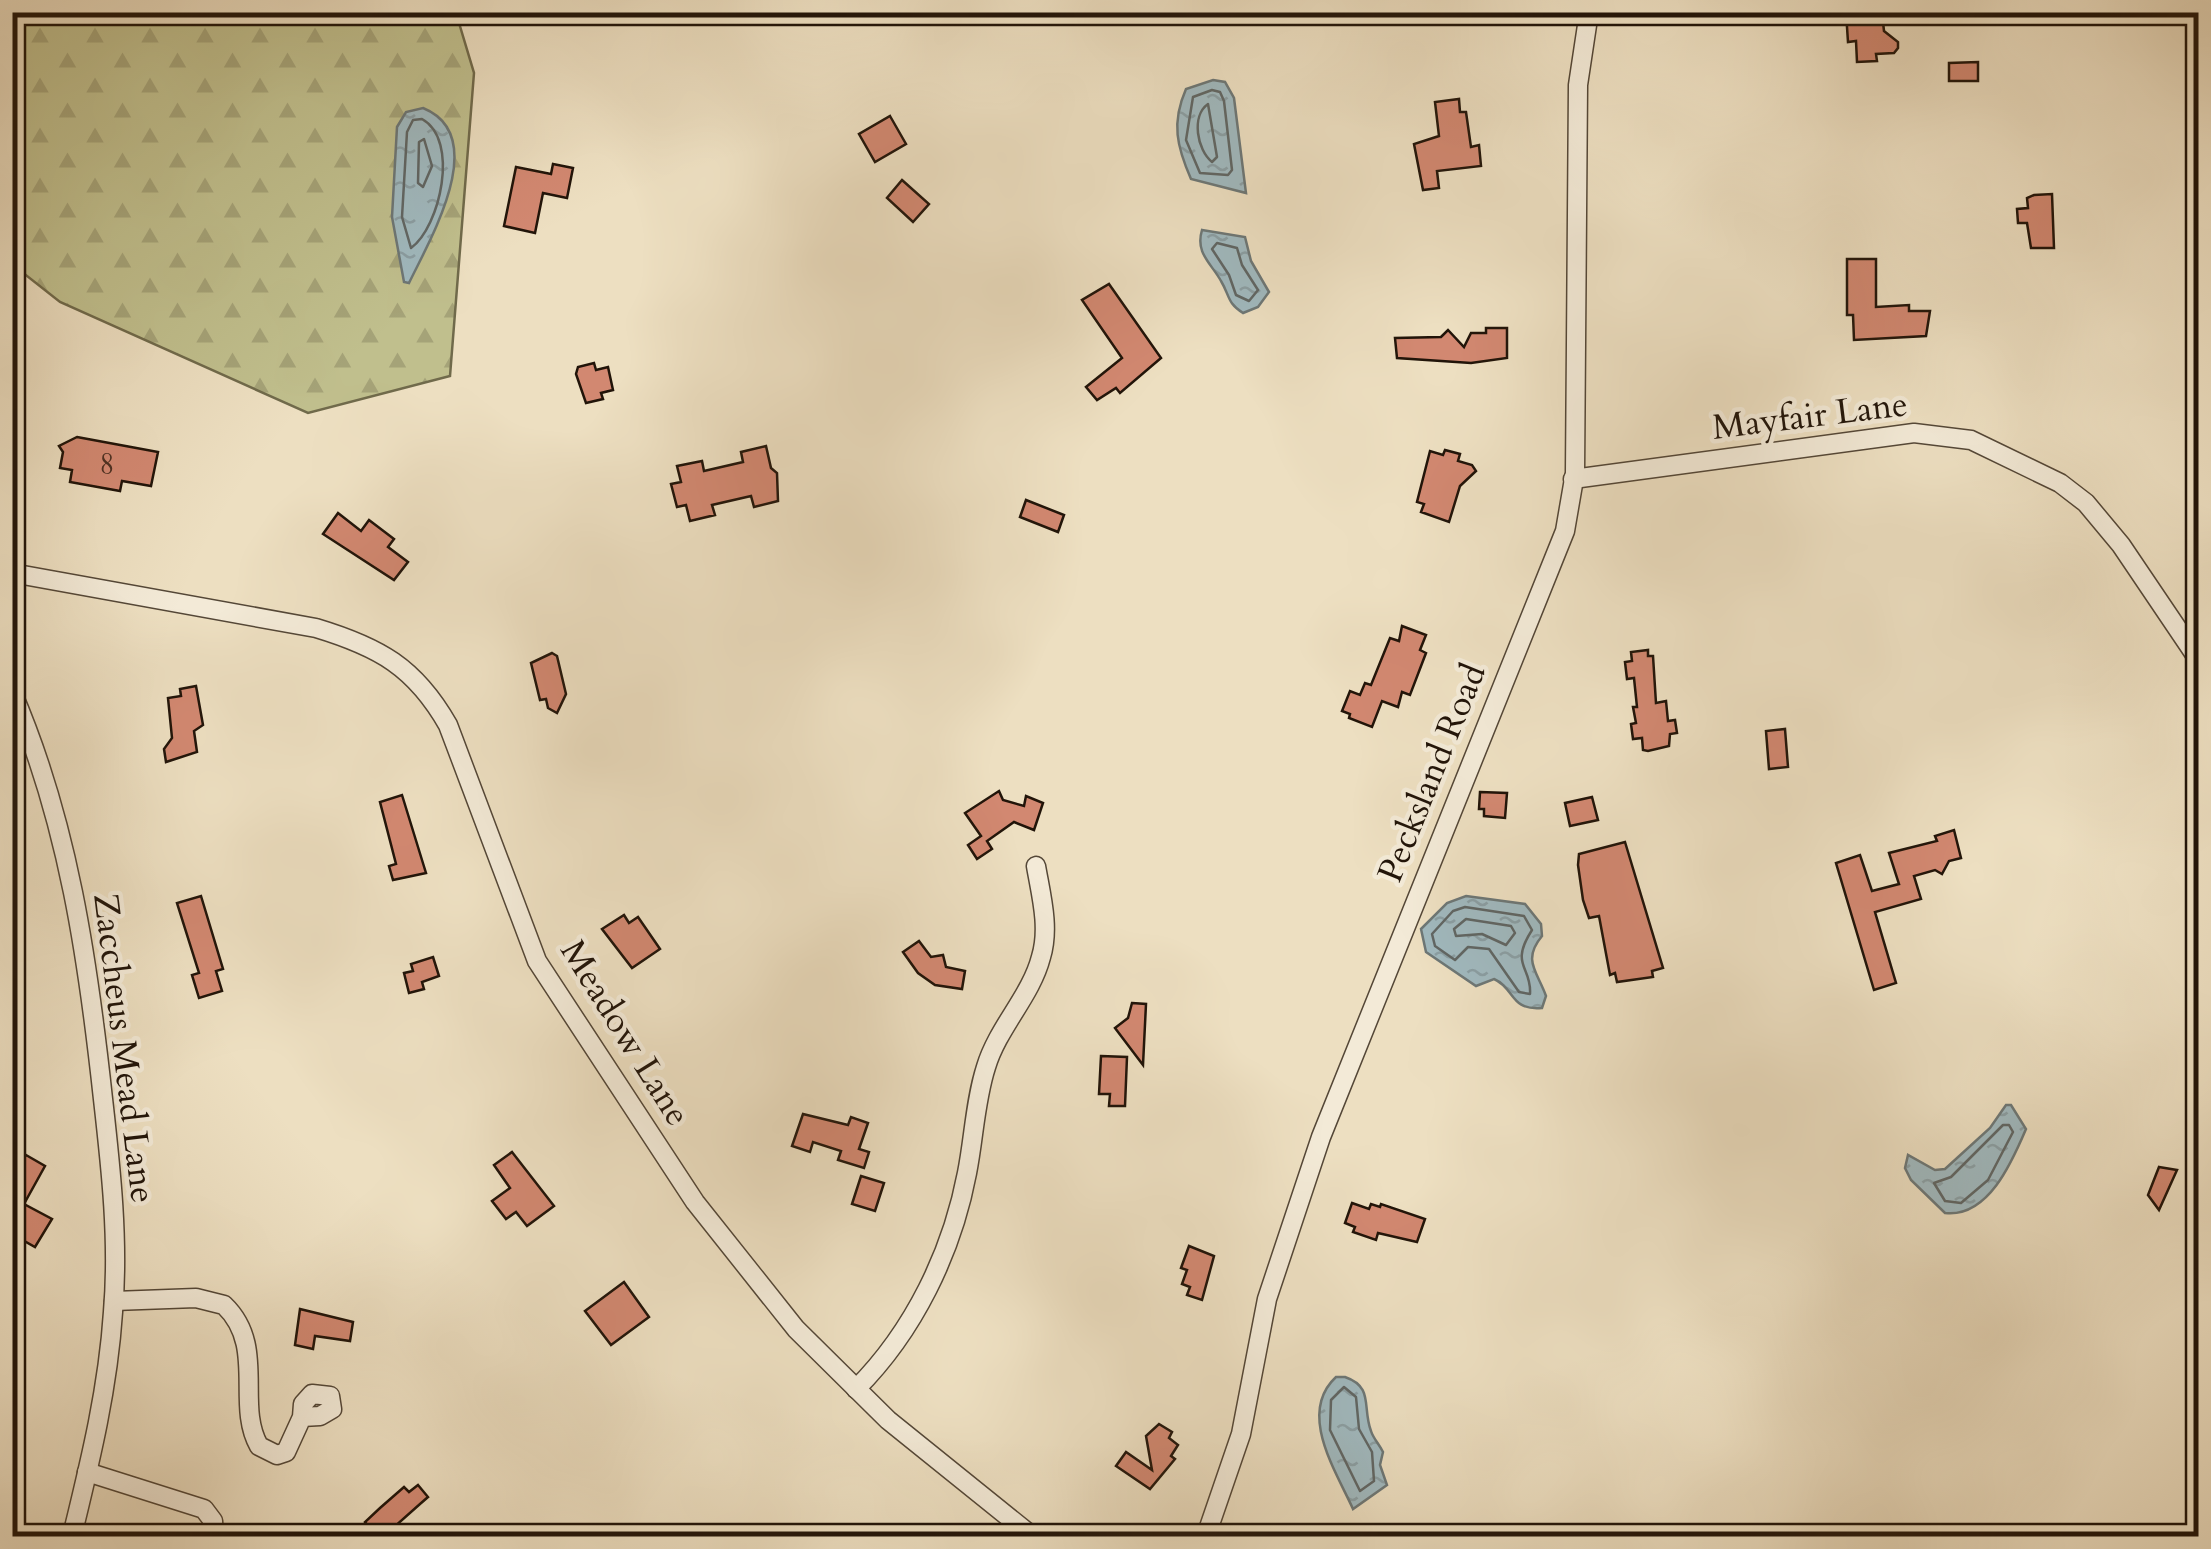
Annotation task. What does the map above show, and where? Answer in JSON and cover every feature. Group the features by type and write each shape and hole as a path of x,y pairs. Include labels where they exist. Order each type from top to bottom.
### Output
{"street":[{"name":"Pecksland Road","path":"1206,1536 1241,1434 1267,1300 1321,1137 1438,839 1554,566 1568,518 1573,479 1578,85 1589,12"},
{"name":"Mayfair Lane","path":"1573,479 1914,433 1972,440 2060,483 2086,504 2121,545 2198,659"},
{"name":"Meadow Lane","path":"12,573 316,628 347,637 407,670 428,692 448,726 550,986 695,1202 796,1329 933,1460 1032,1536"},
{"name":"Zaccheus Mead Lane","path":"12,692 58,814 78,924 109,1153 114,1301 107,1380 72,1536"},
{"path":"856,1388 896,1344 944,1252 967,1172 985,1069 1000,1031 1042,956 1044,934 1036,866"},
{"path":"114,1301 196,1298 224,1306 244,1339 252,1382 251,1424 259,1446 282,1454 302,1417"},
{"path":"88,1472 204,1509 213,1521 214,1536"}],"green space":[{"path":"12,13 456,13 474,73 450,376 308,413 60,302 13,265"}],"water":[{"path":"1213,80 1225,82 1234,98 1246,193 1191,179 1182,156 1177,124 1181,101 1186,89"},
{"path":"423,108 443,122 453,141 454,165 440,217 409,283 404,282 392,217 397,127 406,112"},
{"path":"1202,230 1245,237 1251,261 1269,292 1258,307 1243,313 1231,302 1202,251"},
{"path":"1466,896 1525,904 1541,924 1542,936 1532,959 1546,996 1542,1008 1518,1003 1494,979 1476,986 1426,952 1421,929 1447,903"},
{"path":"2006,1105 2011,1105 2026,1129 2006,1171 1974,1207 1945,1213 1911,1180 1905,1168 1908,1155 1935,1170 1945,1169 1990,1128"},
{"path":"1336,1377 1345,1377 1364,1392 1368,1422 1383,1452 1380,1465 1387,1485 1353,1509 1330,1460 1320,1425 1325,1391"}],"building":[{"path":"1846,12 1874,12 1875,23 1883,22 1884,31 1898,42 1898,48 1894,53 1876,54 1877,61 1857,62 1856,41 1848,42"},
{"path":"1978,62 1978,81 1949,81 1949,63"},
{"path":"1459,99 1460,112 1466,112 1471,147 1479,145 1481,166 1437,171 1439,188 1423,190 1414,144 1439,136 1435,102"},
{"path":"890,116 906,144 875,162 859,134"},
{"path":"553,164 573,168 567,198 543,193 535,233 504,226 516,167 551,174"},
{"path":"902,180 929,204 913,222 887,198"},
{"path":"2052,194 2054,248 2031,248 2027,223 2018,223 2017,209 2028,208 2027,198 2034,195"},
{"path":"1847,259 1876,259 1876,307 1909,305 1909,311 1930,311 1926,336 1854,340 1853,315 1847,315"},
{"path":"1109,284 1161,358 1120,393 1116,388 1097,400 1086,387 1122,358 1082,300"},
{"path":"1486,328 1507,328 1507,358 1471,363 1397,358 1395,338 1441,337 1448,330 1464,347 1471,333 1486,333"},
{"path":"594,363 596,370 608,367 613,390 601,393 603,399 586,403 576,374 578,367"},
{"path":"77,437 158,452 151,486 122,481 120,491 70,482 72,470 60,468 63,452 59,446"},
{"path":"766,446 771,468 777,473 778,501 754,507 751,496 712,505 715,515 690,521 686,505 677,507 671,484 681,482 677,466 702,461 704,471 743,462 741,452"},
{"path":"1445,450 1460,454 1458,461 1472,465 1476,471 1460,486 1449,522 1421,512 1424,504 1417,502 1430,451 1443,455"},
{"path":"1026,500 1064,515 1058,532 1020,517"},
{"path":"338,513 361,531 369,520 394,539 388,547 408,562 394,580 323,534"},
{"path":"1402,626 1426,635 1420,650 1426,653 1410,695 1402,692 1398,707 1382,701 1372,727 1349,718 1350,714 1342,711 1350,691 1360,695 1365,683 1371,685 1390,638 1399,641"},
{"path":"1648,650 1648,656 1653,656 1656,703 1666,701 1668,721 1675,720 1677,733 1670,734 1669,746 1648,751 1643,750 1642,738 1633,739 1633,707 1637,707 1634,678 1627,679 1625,662 1632,661 1631,652"},
{"path":"552,653 557,656 566,694 557,713 548,708 546,699 540,700 531,663"},
{"path":"196,686 203,725 194,731 197,752 166,762 164,749 172,738 168,698 181,696 180,689"},
{"path":"1785,729 1788,767 1769,769 1766,731"},
{"path":"999,791 1003,800 1024,806 1026,796 1043,803 1034,830 1014,822 987,841 992,849 977,859 968,845 981,836 965,813"},
{"path":"1480,792 1507,793 1505,818 1484,816 1484,809 1479,809"},
{"path":"402,795 426,873 393,880 389,866 396,864 380,802"},
{"path":"1592,797 1598,820 1570,826 1565,803"},
{"path":"1954,830 1961,858 1949,861 1942,874 1935,870 1914,876 1921,899 1875,912 1896,983 1874,990 1836,863 1860,855 1872,891 1899,884 1889,853 1937,841 1935,836"},
{"path":"1625,842 1663,968 1652,971 1653,977 1617,982 1615,973 1610,975 1599,916 1589,918 1583,900 1578,865 1579,854"},
{"path":"201,896 223,969 216,971 222,991 199,998 192,975 199,973 177,903"},
{"path":"624,915 629,923 638,917 660,949 632,968 602,929"},
{"path":"919,941 931,957 943,955 946,967 965,971 962,989 935,985 918,973 903,952"},
{"path":"433,957 439,976 422,982 424,989 409,993 404,973 413,971 411,964"},
{"path":"1132,1003 1146,1004 1143,1065 1115,1028 1128,1018"},
{"path":"1101,1056 1127,1057 1125,1106 1109,1106 1110,1094 1099,1094"},
{"path":"803,1114 848,1125 851,1117 868,1123 859,1149 869,1152 864,1168 838,1160 841,1151 813,1142 810,1152 792,1146"},
{"path":"512,1152 554,1206 527,1226 516,1212 506,1219 492,1201 510,1188 494,1165"},
{"path":"26,1155 45,1166 24,1204 52,1219 35,1247 12,1234 12,1180"},
{"path":"2159,1167 2177,1170 2159,1210 2148,1195"},
{"path":"861,1176 884,1183 875,1211 852,1204"},
{"path":"1352,1203 1369,1209 1371,1204 1381,1204 1425,1219 1417,1242 1378,1233 1376,1240 1353,1232 1355,1227 1345,1223"},
{"path":"1189,1246 1214,1256 1202,1300 1187,1295 1190,1287 1182,1284 1187,1270 1181,1268"},
{"path":"624,1282 649,1317 611,1345 585,1311"},
{"path":"300,1309 353,1322 350,1341 315,1336 313,1349 295,1345"},
{"path":"1159,1424 1172,1432 1169,1438 1178,1445 1171,1456 1175,1459 1150,1489 1116,1466 1126,1452 1152,1470 1146,1436"},
{"path":"418,1485 428,1497 384,1536 362,1536 371,1529 365,1522 380,1508 404,1487 409,1492"}]}
